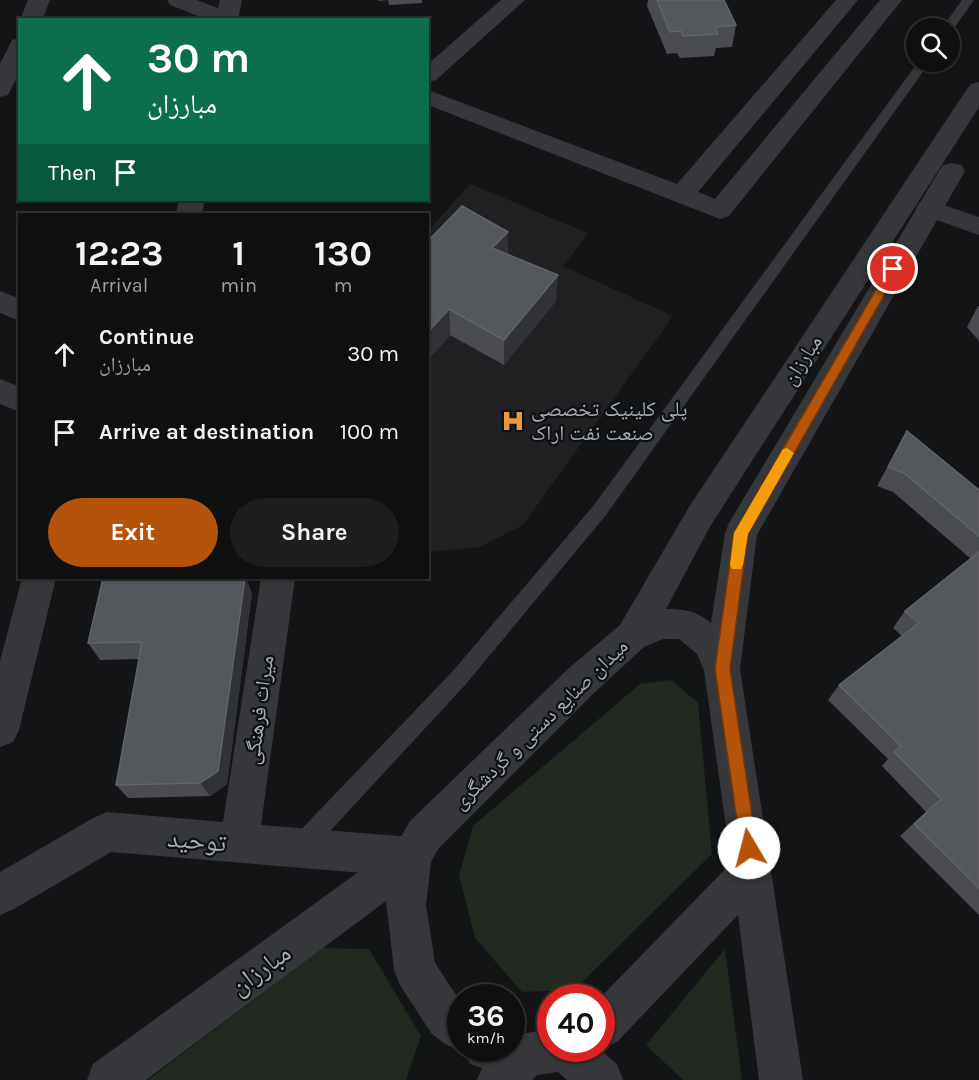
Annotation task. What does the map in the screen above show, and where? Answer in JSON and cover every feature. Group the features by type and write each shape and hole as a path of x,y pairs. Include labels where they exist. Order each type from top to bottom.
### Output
{"street":[{"path":"32,18 39,0"},
{"path":"178,0 225,18"},
{"path":"228,18 231,0"},
{"path":"429,74 514,0"},
{"path":"681,195 847,0"},
{"path":"429,97 720,210 891,0"},
{"path":"0,90 18,50"},
{"name":"مبارزان","path":"632,636 700,516 979,89"},
{"name":"مبارزان","path":"722,669 741,533 929,208 979,129"},
{"path":"929,208 979,226"},
{"path":"0,301 18,310"},
{"path":"0,390 18,400"},
{"path":"0,730 39,579"},
{"name":"میراث فرهنگی","path":"239,843 278,579"},
{"name":"میدان صنایع دستی و گردشگری","path":"447,1019 415,970 406,905 411,857 424,836 582,680 632,636 660,624 686,624 709,643 722,669 781,1080"},
{"name":"توحید","path":"0,896 106,832 411,857"},
{"name":"مبارزان","path":"109,1080 411,857"},
{"path":"615,989 752,870"},
{"path":"563,1062 601,1080"}],"lane":[{"path":"955,18 968,0"},
{"path":"299,848 459,678 600,510 917,72"}],"shaded area":[{"name":"پلی کلینیک تخصصی صنعت نفت اراک","path":"470,184 588,233 563,266 673,316 523,525 480,547 429,552 429,230"},
{"path":"671,680 698,703 712,854 580,984 537,984 537,991 525,992 525,984 515,984 475,938 459,875 473,826 640,684"},
{"path":"323,948 369,949 421,1036 406,1080 148,1080"},
{"path":"725,949 742,1080 683,1080 646,1045"}],"building":[{"path":"657,0 724,0 736,25 715,27 718,34 683,36 681,31 670,32"},
{"path":"462,206 508,232 492,248 558,275 504,340 449,309 429,331 429,240"},
{"path":"907,431 979,490 979,536 904,473 888,467"},
{"path":"979,552 979,888 914,824 941,799 894,752 901,746 839,685 919,623 905,611"},
{"path":"103,579 245,579 218,771 200,783 116,785 142,642 88,643"}],"slow traffic":[{"path":"736,565 741,533 787,453"}],"place":[{"name":"پلی کلینیک تخصصی صنعت نفت اراک","path":"513,421"}],"route":[{"path":"749,848 722,669 741,533 893,269"}]}
